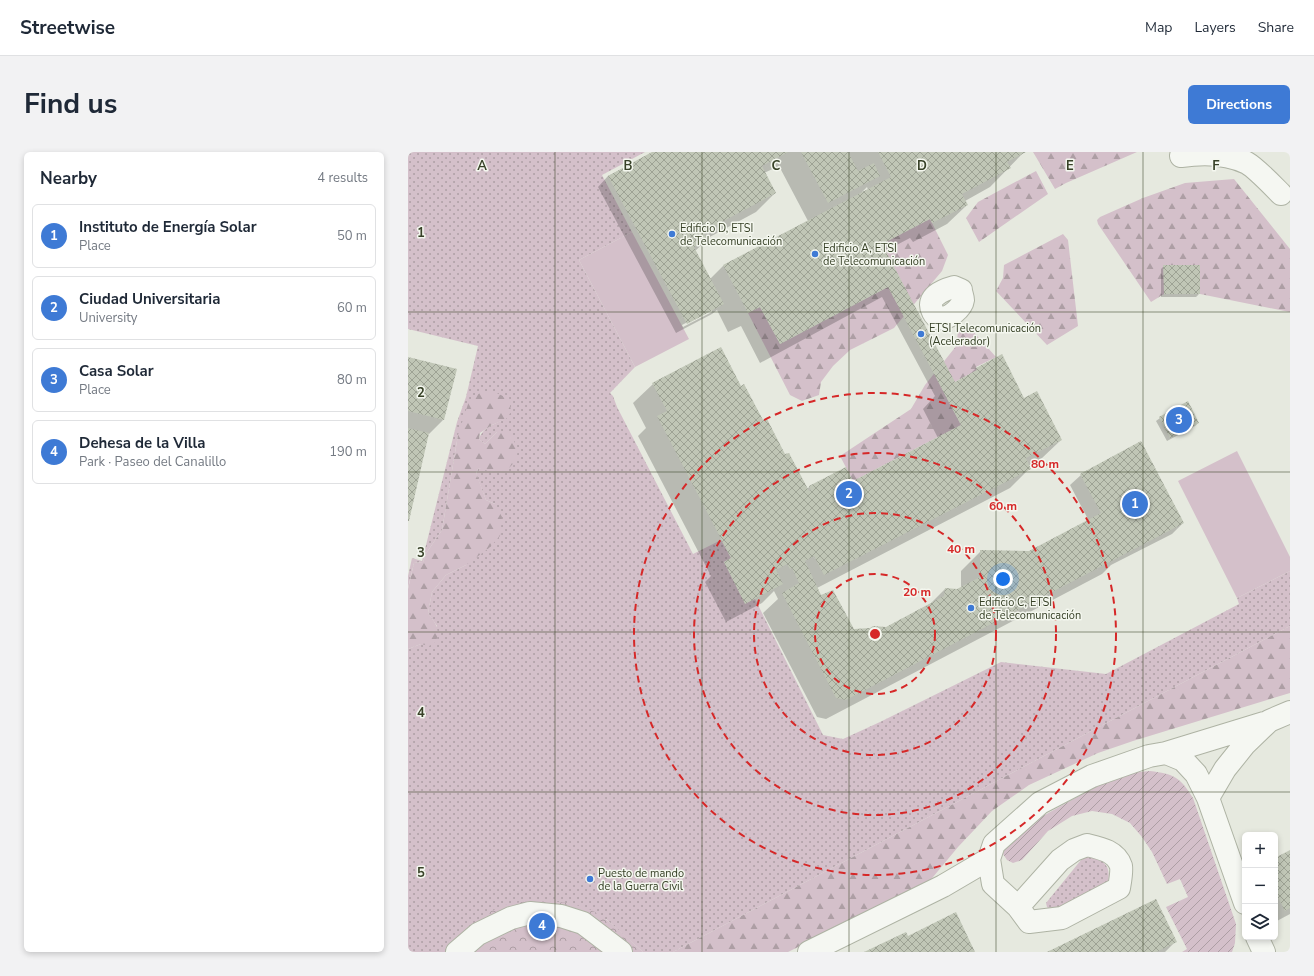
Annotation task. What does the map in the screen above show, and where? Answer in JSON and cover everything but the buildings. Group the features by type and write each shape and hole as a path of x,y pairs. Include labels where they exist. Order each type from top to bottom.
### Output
{"street":[{"path":"1182,152 1181,156 1201,153 1234,158 1248,164 1286,199"},
{"path":"1258,152 1286,199"},
{"path":"1018,907 993,884 989,859 994,844 1040,802 1092,776 1149,756 1166,753 1269,721 1290,712"},
{"path":"1208,798 1230,763 1245,744 1269,721"},
{"path":"1166,753 1183,760 1196,774 1208,798 1242,894"},
{"path":"808,952 942,886 989,859"},
{"path":"457,952 478,934 511,918 530,913 561,916 583,923 621,952"}],"green space":[{"path":"408,152 645,152 602,175 632,232 579,260 635,367 610,393 613,396 617,407 693,554 721,540 731,558 724,562 745,603 755,599 823,735 843,739 1001,662 1106,674 1239,604 1237,598 1290,571 1290,626 673,952 643,952 606,919 448,952 408,952 408,649 421,644 437,626 428,613 432,592 446,575 466,565 495,504 486,500 476,474 478,469 483,468 493,472 497,432 485,444 479,439 486,429 506,419 458,435 442,530 427,552 423,562 414,563 408,588 408,576 412,558 422,561 457,422 466,397 478,346 408,329"},
{"path":"1033,152 1137,152 1055,189"},
{"path":"1036,171 1048,194 979,242 966,218 978,202"},
{"path":"1234,179 1290,249 1290,312 1200,294 1200,265 1164,265 1164,294 1151,302 1098,224 1097,220 1100,217 1143,198 1185,183"},
{"path":"930,219 948,255 942,271 894,328 850,350 833,366 821,382 819,395 802,401 790,395 748,313 760,307 780,344 901,280 882,244"},
{"path":"632,232 689,339 635,367 579,260"},
{"path":"1063,234 1068,240 1078,326 1047,345 996,291 1003,278 1004,265"},
{"path":"958,327 970,328 996,357 976,367 977,370 942,389 961,425 853,481 840,456 911,409 925,385 957,345"},
{"path":"492,391 503,396 510,404 511,412 506,419 492,425 480,433 479,439 485,444 497,432 509,433 517,450 516,459 510,467 498,472 478,469 476,473 486,500 495,504 502,517 500,536 489,548 466,565 446,575 432,592 428,613 436,626 438,633 436,642 429,646 421,644 408,649 408,589 414,563 423,562 427,552 442,530 458,435 469,401 481,392"},
{"path":"1237,451 1290,557 1290,571 1237,598 1178,481"},
{"path":"1290,626 1290,693 1098,753 1029,785 992,811 958,847 928,883 788,952 673,952"},
{"path":"1150,771 1171,775 1176,778 1184,785 1193,798 1236,924 1235,943 1232,952 1182,952 1187,949 1166,907 1188,897 1180,879 1167,884 1152,852 1142,837 1130,823 1112,814 1092,811 1072,816 1048,831 1022,860 1013,863 1007,860 1003,854 1005,845 1025,826 1104,782 1129,773"},
{"path":"1089,856 1103,862 1106,865 1109,872 1108,883 1051,911 1047,907 1046,903 1081,860"},
{"path":"533,900 577,905 591,910 607,920 643,952 448,952 463,932 487,913 505,905"}],"place":[{"name":"Edificio D, ETSI de Telecomunicación","path":"672,234"},
{"name":"Edificio A, ETSI de Telecomunicación","path":"815,254"},
{"name":"ETSI Telecomunicación (Acelerador)","path":"921,334"},
{"name":"Casa Solar","path":"1179,420"},
{"name":"Ciudad Universitaria","path":"849,494"},
{"name":"Instituto de Energía Solar","path":"1135,504"},
{"name":"Edificio C, ETSI de Telecomunicación","path":"971,608"},
{"name":"Puesto de mando de la Guerra Civil","path":"590,879"},
{"name":"Dehesa de la Villa","path":"542,926"}]}
